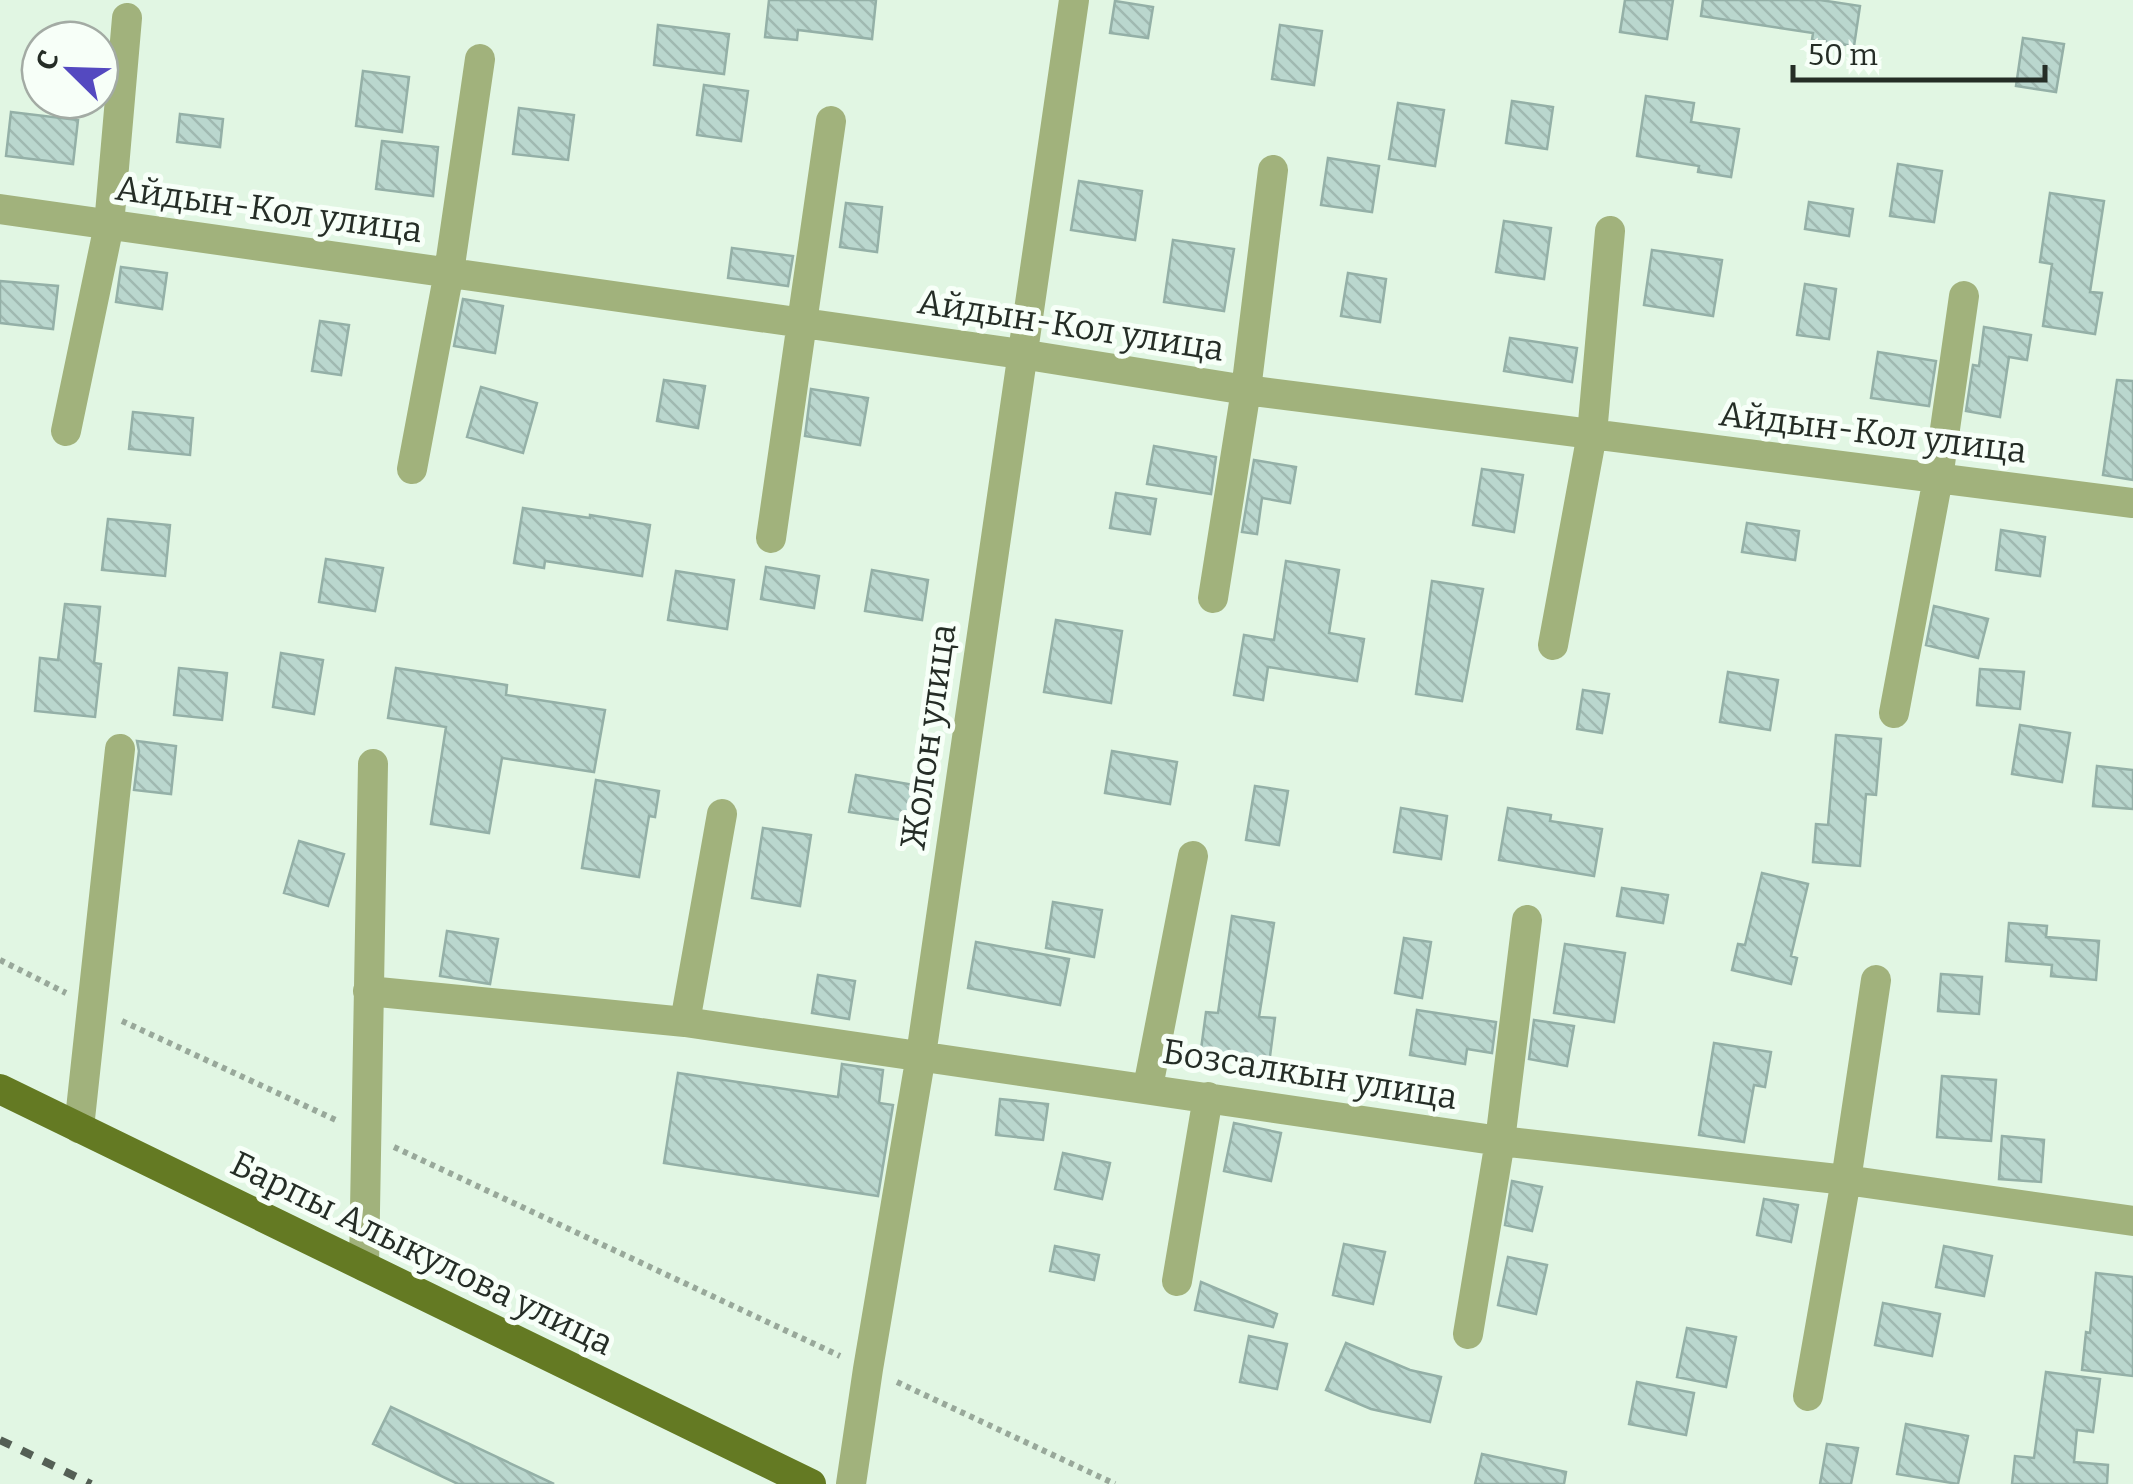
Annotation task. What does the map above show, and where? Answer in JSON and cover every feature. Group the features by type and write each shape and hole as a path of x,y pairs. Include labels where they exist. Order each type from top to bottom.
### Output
{"main road":[{"name":"Барпы Алыкулова улица","path":"0,1089 812,1484"}],"street":[{"name":"Жолон улица","path":"852,1484 921,1056 1074,0"},
{"path":"66,431 109,224 127,18"},
{"path":"412,468 448,272 480,59"},
{"path":"771,538 830,121"},
{"path":"1213,598 1246,390 1273,170"},
{"name":"Айдын-Кол улица","path":"0,209 802,322 1246,390 2133,503"},
{"path":"1554,645 1592,434 1610,231"},
{"path":"1894,714 1938,478 1964,296"},
{"path":"79,1128 120,749"},
{"path":"364,1266 373,764"},
{"path":"686,1022 722,814"},
{"path":"1148,1088 1193,856"},
{"path":"1468,1334 1500,1140 1527,920"},
{"path":"1808,1396 1876,980"},
{"name":"Бозсалкын улица","path":"368,991 686,1022 1500,1140 1846,1180 2133,1221"},
{"path":"1177,1280 1208,1097"}],"path":[{"path":"0,960 92,1007 1115,1484"}],"building":[{"path":"769,0 876,0 872,39 798,30 797,40 765,37"},
{"path":"1625,0 1673,0 1667,39 1620,32"},
{"path":"1703,0 1820,0 1860,6 1854,46 1812,40 1813,33 1701,16"},
{"path":"1115,1 1153,7 1148,38 1110,33"},
{"path":"658,25 729,34 724,74 654,65"},
{"path":"1280,25 1322,31 1314,85 1272,79"},
{"path":"2023,38 2064,44 2056,92 2016,86"},
{"path":"363,71 409,77 402,132 356,126"},
{"path":"704,85 748,91 741,141 697,135"},
{"path":"1646,96 1694,103 1691,122 1739,129 1731,177 1698,172 1699,166 1637,156"},
{"path":"1512,101 1553,107 1547,149 1506,143"},
{"path":"1398,103 1444,110 1435,166 1389,159"},
{"path":"519,108 574,115 568,160 513,154"},
{"path":"11,112 20,113 20,120 78,120 73,164 6,156"},
{"path":"180,114 223,119 220,147 177,142"},
{"path":"382,141 438,147 433,196 376,189"},
{"path":"1328,158 1379,166 1372,212 1321,205"},
{"path":"1898,164 1942,171 1934,222 1890,216"},
{"path":"1079,181 1142,191 1135,240 1071,230"},
{"path":"2050,193 2104,201 2090,292 2102,293 2095,334 2043,326 2052,264 2040,262"},
{"path":"1809,202 1853,209 1849,236 1805,229"},
{"path":"846,203 882,207 877,252 840,247"},
{"path":"1504,221 1551,228 1544,279 1496,272"},
{"path":"1173,240 1234,249 1224,311 1164,302"},
{"path":"732,248 793,256 788,286 728,278"},
{"path":"1652,250 1722,260 1713,316 1644,305"},
{"path":"121,267 167,273 162,309 116,302"},
{"path":"1348,273 1386,279 1380,322 1341,316"},
{"path":"0,281 58,286 53,329 0,323"},
{"path":"1805,284 1836,289 1829,339 1797,335"},
{"path":"463,299 503,306 495,353 454,346"},
{"path":"320,321 349,325 341,375 312,371"},
{"path":"1984,327 2031,335 2027,360 2009,357 2000,417 1966,411 1973,365 1979,366"},
{"path":"1510,338 1577,348 1572,382 1504,371"},
{"path":"1878,352 1936,361 1929,406 1871,398"},
{"path":"664,380 705,386 698,428 657,421"},
{"path":"2117,380 2133,381 2133,480 2103,475"},
{"path":"481,387 537,403 523,453 467,437"},
{"path":"811,389 868,398 860,445 805,436"},
{"path":"133,412 193,418 190,455 129,449"},
{"path":"1154,446 1216,457 1211,494 1147,484"},
{"path":"1254,460 1296,467 1290,503 1262,498 1257,534 1242,532"},
{"path":"1482,469 1523,475 1514,532 1473,525"},
{"path":"1116,493 1156,499 1150,534 1110,528"},
{"path":"523,508 650,525 642,576 545,561 544,568 514,563"},
{"path":"108,519 170,525 165,576 102,570"},
{"path":"1747,523 1799,531 1795,560 1742,552"},
{"path":"2001,530 2045,537 2040,576 1996,570"},
{"path":"326,559 383,568 375,611 319,602"},
{"path":"1286,561 1339,570 1329,633 1364,639 1357,681 1268,667 1263,700 1234,695 1244,635 1274,640"},
{"path":"766,567 819,576 814,608 761,599"},
{"path":"872,570 928,580 922,620 865,611"},
{"path":"676,571 734,580 727,629 668,620"},
{"path":"1432,581 1483,589 1462,701 1416,694"},
{"path":"65,604 100,607 94,663 101,664 95,717 35,711 40,658 58,660"},
{"path":"1934,606 1988,619 1978,658 1926,645"},
{"path":"1056,620 1122,631 1111,703 1044,692"},
{"path":"281,653 323,660 314,714 273,707"},
{"path":"179,668 227,673 222,720 174,715"},
{"path":"396,668 507,685 506,695 605,710 594,772 502,758 489,833 431,824 446,727 388,718"},
{"path":"1980,669 2024,672 2020,709 1977,705"},
{"path":"1728,672 1778,680 1770,730 1720,722"},
{"path":"1583,690 1609,694 1602,733 1577,729"},
{"path":"2020,725 2070,733 2062,782 2012,774"},
{"path":"1836,735 1881,739 1876,795 1866,794 1860,866 1813,862 1816,824 1828,825"},
{"path":"137,741 176,746 171,794 134,790"},
{"path":"1112,751 1177,762 1170,804 1105,793"},
{"path":"2097,766 2133,770 2133,809 2093,806"},
{"path":"856,775 914,785 908,821 849,812"},
{"path":"596,780 659,791 655,817 649,816 639,877 582,868"},
{"path":"1255,786 1288,791 1279,845 1246,840"},
{"path":"1401,808 1447,816 1441,859 1394,852"},
{"path":"1508,808 1551,815 1550,821 1602,829 1594,876 1499,860"},
{"path":"763,828 811,835 800,906 752,898"},
{"path":"299,841 344,854 328,906 284,893"},
{"path":"1762,873 1808,884 1791,956 1797,958 1791,984 1732,970 1738,944 1745,945"},
{"path":"1622,888 1668,895 1663,923 1617,916"},
{"path":"1053,902 1102,910 1094,957 1046,948"},
{"path":"1232,916 1274,923 1259,1017 1275,1018 1269,1064 1200,1057 1206,1012 1218,1013"},
{"path":"2009,923 2047,926 2046,937 2099,941 2096,980 2051,976 2052,965 2006,961"},
{"path":"447,931 498,939 490,984 440,976"},
{"path":"1404,938 1431,942 1422,998 1395,993"},
{"path":"976,942 1069,959 1060,1005 968,988"},
{"path":"1565,944 1625,953 1614,1022 1554,1013"},
{"path":"1941,974 1982,977 1979,1014 1938,1011"},
{"path":"818,975 855,981 849,1019 812,1013"},
{"path":"1417,1010 1496,1022 1492,1053 1467,1049 1465,1064 1410,1055"},
{"path":"1534,1020 1574,1026 1567,1066 1529,1059"},
{"path":"1714,1043 1771,1052 1765,1087 1754,1085 1744,1142 1699,1135"},
{"path":"842,1064 883,1070 879,1103 893,1105 878,1196 664,1163 678,1073 838,1097"},
{"path":"1942,1076 1996,1080 1991,1141 1937,1137"},
{"path":"1000,1099 1048,1104 1043,1140 996,1135"},
{"path":"1234,1123 1281,1133 1271,1181 1224,1171"},
{"path":"2002,1136 2044,1140 2041,1182 1999,1179"},
{"path":"1063,1153 1110,1163 1102,1199 1055,1189"},
{"path":"1512,1181 1542,1187 1532,1231 1505,1225"},
{"path":"1764,1199 1798,1205 1791,1242 1757,1235"},
{"path":"1344,1244 1385,1252 1373,1304 1333,1295"},
{"path":"1055,1246 1099,1255 1094,1280 1050,1271"},
{"path":"1944,1246 1992,1256 1984,1296 1936,1287"},
{"path":"1508,1257 1547,1265 1536,1314 1498,1305"},
{"path":"2096,1273 2133,1277 2133,1376 2082,1370"},
{"path":"1201,1282 1277,1314 1273,1327 1195,1310"},
{"path":"1883,1303 1940,1314 1932,1356 1875,1345"},
{"path":"1687,1328 1736,1337 1726,1387 1677,1377"},
{"path":"1249,1336 1287,1344 1277,1389 1240,1382"},
{"path":"1346,1343 1410,1370 1441,1377 1430,1422 1371,1409 1326,1390"},
{"path":"2046,1372 2100,1379 2093,1432 2077,1430 2074,1462 2108,1465 2107,1484 2012,1484 2015,1456 2034,1458"},
{"path":"1637,1382 1694,1393 1686,1435 1629,1424"},
{"path":"391,1407 554,1484 458,1484 373,1444"},
{"path":"1906,1424 1968,1436 1958,1484 1897,1474"},
{"path":"1827,1444 1858,1448 1851,1484 1820,1484"},
{"path":"1482,1454 1566,1472 1564,1484 1475,1484"}],"railway":[{"path":"0,1440 91,1484"}]}
